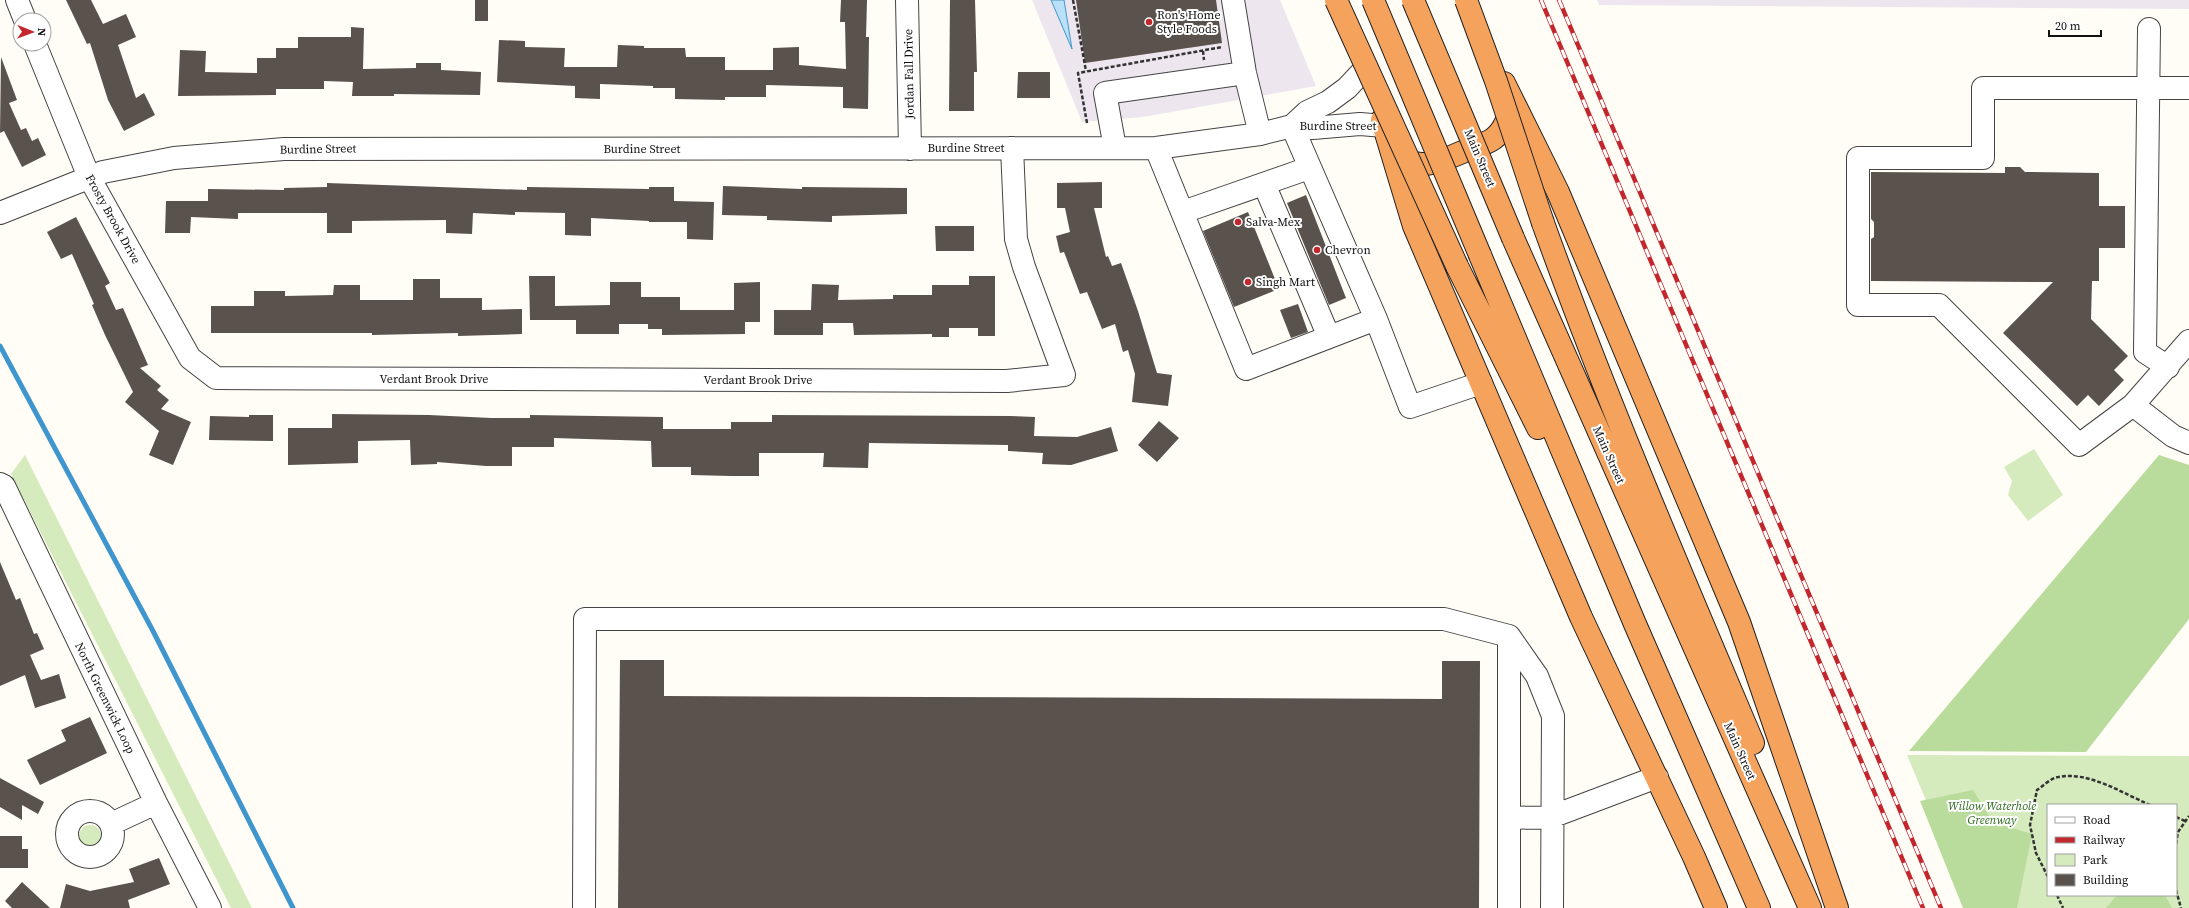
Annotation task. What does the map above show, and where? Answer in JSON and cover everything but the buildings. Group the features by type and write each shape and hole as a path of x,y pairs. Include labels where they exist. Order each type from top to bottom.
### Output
{"highway":[{"path":"1334,0 1386,130 1414,226 1581,617 1657,777 1716,908"},
{"path":"1334,0 1457,266 1635,624"},
{"path":"1373,0 1635,624 1759,908"},
{"name":"Main Street","path":"1413,0 1513,238 1810,908"},
{"path":"1466,0 1506,87 1558,192 1739,622 1837,908"},
{"path":"1466,0 1496,81 1543,223 1588,345 1662,529 1784,817 1783,848"},
{"path":"1386,130 1401,156 1417,164 1434,164 1493,139 1507,122 1510,107 1506,87"}],"street":[{"path":"17,0 22,12"},
{"name":"Jordan Fall Drive","path":"907,0 910,148"},
{"path":"1233,0 1245,73 1260,134"},
{"path":"2150,29 2145,352 2168,367"},
{"name":"Frosty Brook Drive","path":"38,52 90,177 190,358 216,378"},
{"name":"Burdine Street","path":"1292,126 1307,112 1328,102 1347,88 1362,72"},
{"path":"1115,148 1105,93 1245,73"},
{"path":"2189,88 1984,88 1983,158 1858,158 1858,305 1939,305 2079,445 2133,405 2168,367 2189,341"},
{"name":"Burdine Street","path":"3,211 102,172 174,158 284,149 1156,148 1260,134 1292,126 1313,128 1360,124 1386,130"},
{"path":"1292,126 1308,168 1376,319 1410,406 1481,383"},
{"name":"Verdant Brook Drive","path":"216,378 1007,381 1064,375 1024,268 1016,239 1012,148"},
{"path":"1156,148 1246,369 1376,319"},
{"path":"1182,212 1308,168"},
{"path":"1264,184 1329,337"},
{"path":"2133,405 2173,436 2189,443"},
{"name":"North Greenwick Loop","path":"2,485 156,803 210,908"},
{"path":"584,908 584,618 1444,619 1509,636 1537,676 1553,716 1552,908"},
{"path":"1509,636 1509,908"},
{"path":"1509,818 1552,816 1657,777"},
{"path":"111,824 156,803"}],"path":[{"path":"1073,0 1086,71"},
{"path":"1214,44 1215,49"},
{"path":"1087,123 1078,73 1203,52 1229,46"},
{"path":"2047,875 2036,853 2030,825 2037,790 2057,777 2077,776 2098,782 2148,804"},
{"path":"2177,838 2178,832 2189,816"},
{"path":"2177,817 2185,820"},
{"path":"2177,894 2181,908"},
{"path":"2057,896 2063,908"}],"shaded area":[{"path":"1032,0 1280,0 1316,86 1143,117 1082,122"},
{"path":"1597,0 2189,0 2189,9 1599,5"}],"green space":[{"path":"2034,449 2063,495 2028,521 2008,495 2012,481 2004,467"},
{"path":"25,455 252,908 231,908 11,474"},
{"path":"2159,455 2189,465 2189,619 2086,752 1909,751"},
{"name":"Willow Waterhole Greenway","path":"1907,755 2189,756 2189,908 1971,908"},
{"path":"1973,790 1993,822 2032,834 2017,908 1963,908 1920,801"},
{"path":"90,825 98,828 101,836 98,844 90,847 82,844 79,836 82,828"},
{"path":"2116,896 2166,896 2172,908 2106,908"}],"water":[{"path":"1051,0 1064,0 1072,49"}],"waterway":[{"path":"0,346 153,631 293,908"}],"railway":[{"path":"1541,0 1923,908"},
{"path":"1559,0 1941,908"}],"place":[{"name":"Ron's Home Style Foods","path":"1149,22"},
{"name":"Salva-Mex","path":"1238,222"},
{"name":"Chevron","path":"1317,250"},
{"name":"Singh Mart","path":"1248,282"}]}
